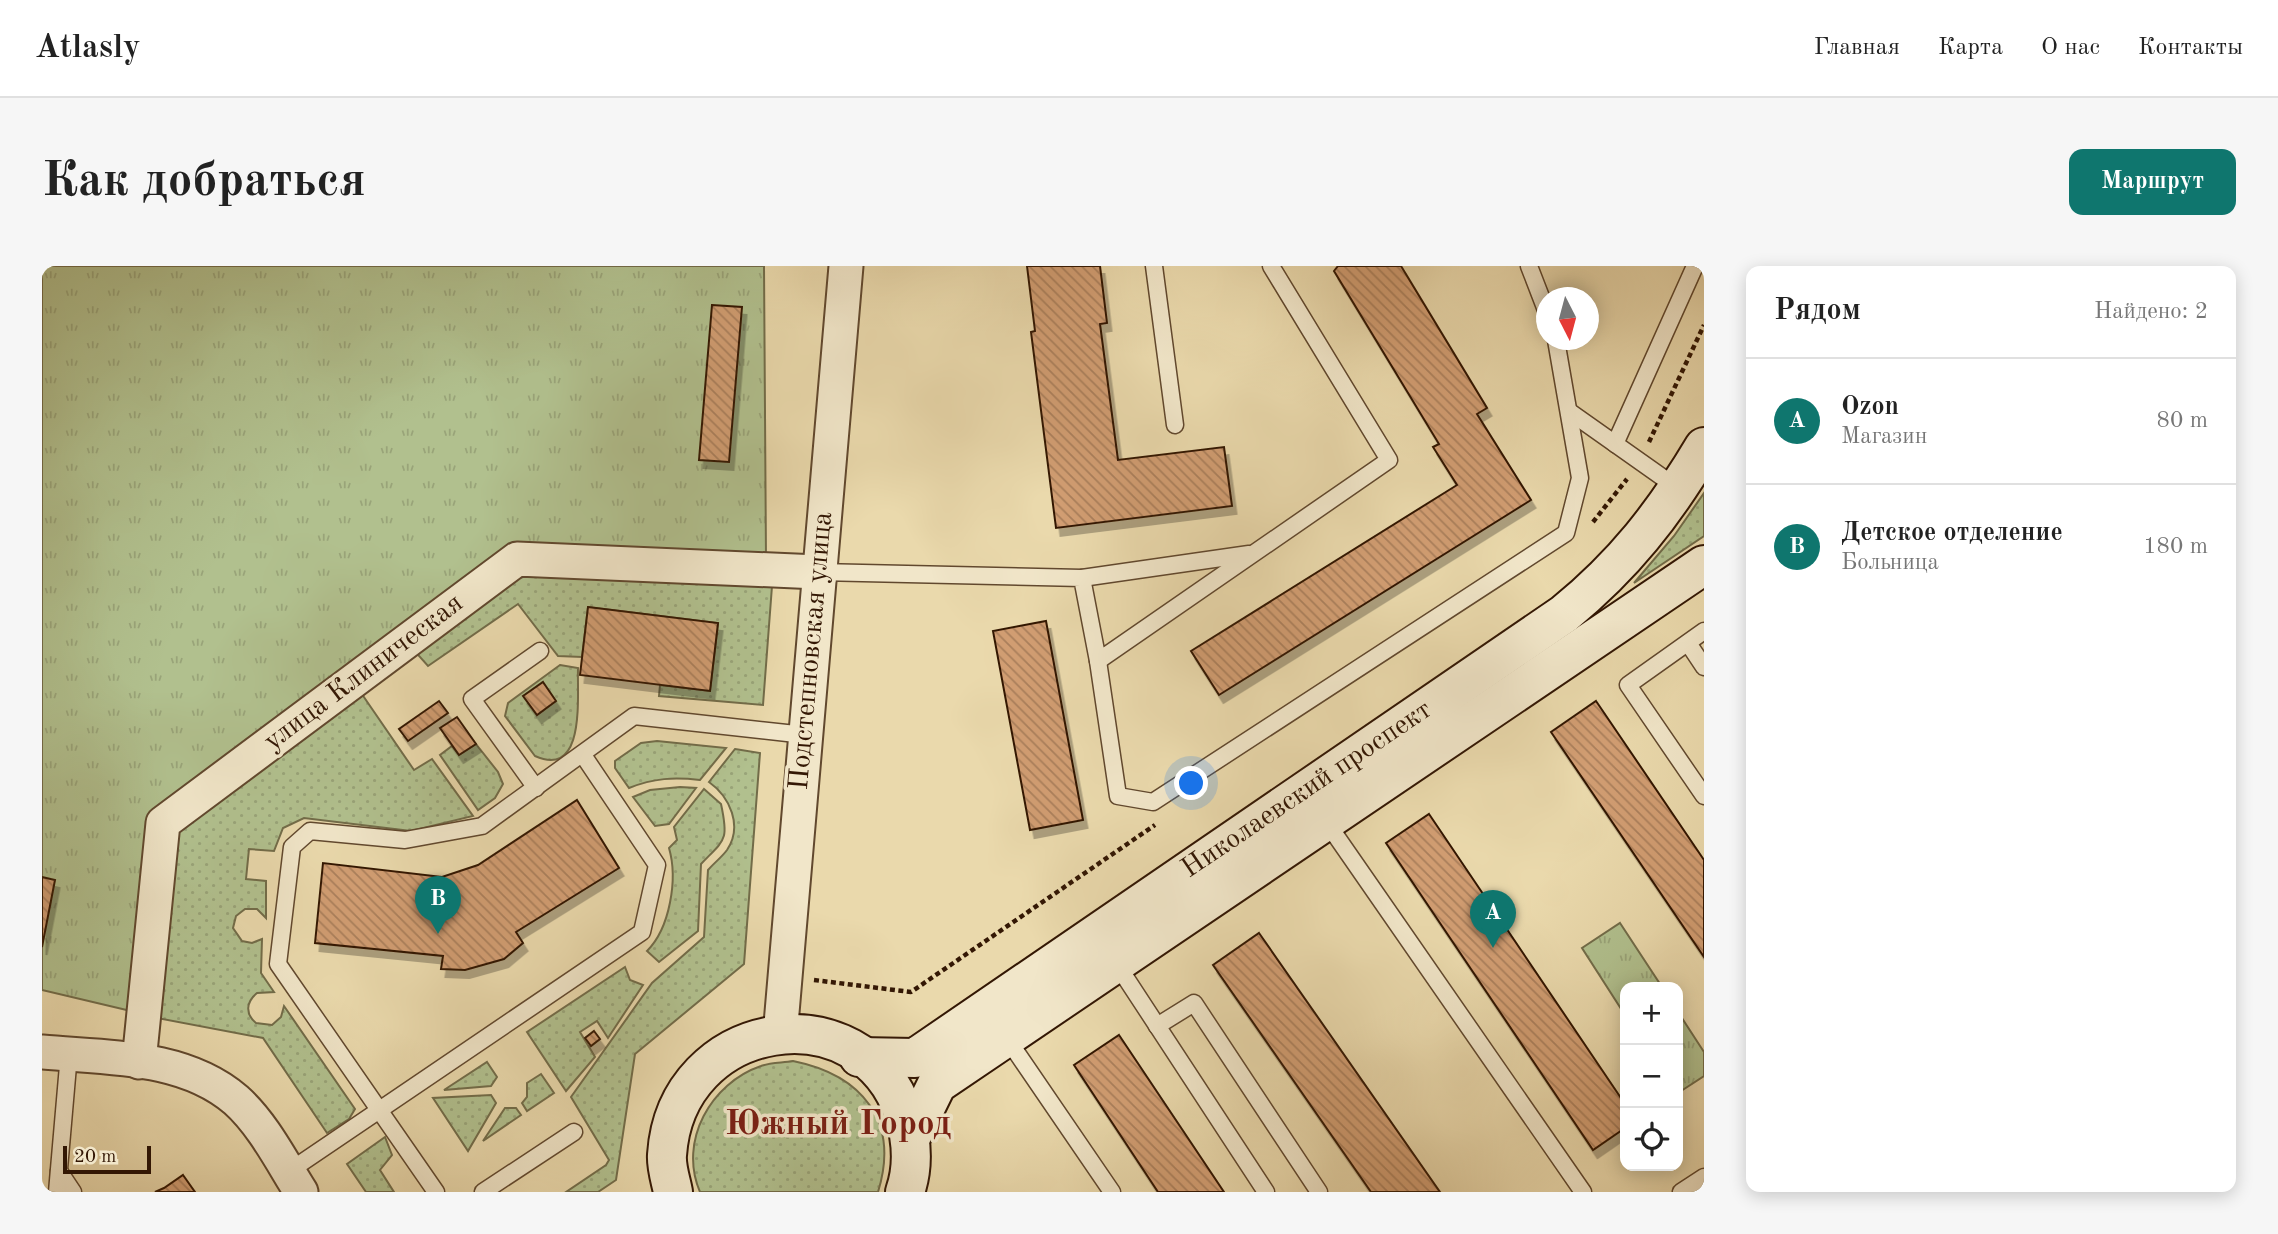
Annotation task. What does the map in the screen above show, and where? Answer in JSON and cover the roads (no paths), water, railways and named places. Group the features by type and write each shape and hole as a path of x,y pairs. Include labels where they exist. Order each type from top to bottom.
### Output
{"main road":[{"name":"Николаевский проспект","path":"859,1057 915,1058 1553,622 1599,586 1633,550 1679,489 1704,447"},
{"name":"Николаевский проспект","path":"911,1137 937,1084 1005,1035 1704,565"},
{"path":"673,1192 666,1158 673,1117 692,1081 723,1053 762,1037 803,1034 843,1045 875,1068 899,1100 911,1137 911,1176 905,1192"}],"street":[{"name":"Подстепновская улица","path":"780,1035 846,266"},
{"name":"улица Клиническая","path":"139,1062 163,822 517,559 818,572"},
{"path":"56,1053 183,1069 212,1082 238,1102 295,1182"}],"lane":[{"path":"1154,266 1175,425"},
{"path":"1098,661 1389,460 1271,266"},
{"path":"1529,266 1537,287"},
{"path":"1615,444 1695,266"},
{"path":"1082,578 1098,661 1118,796 1153,802 1566,533 1580,478 1558,350"},
{"path":"1570,412 1679,489"},
{"path":"818,572 1082,578 1255,553"},
{"path":"1704,631 1628,685 1704,796"},
{"path":"1688,643 1704,667"},
{"path":"536,788 472,699 540,650"},
{"path":"436,1192 278,964 292,847 310,831 405,840 482,826 634,716 805,735"},
{"path":"295,1182 379,1110 642,932 657,864 583,755"},
{"path":"1325,820 1583,1192"},
{"path":"1115,961 1266,1192"},
{"path":"1157,1026 1194,1003 1319,1192"},
{"path":"1005,1035 1112,1192"},
{"path":"56,1053 59,1171 57,1192"},
{"path":"483,1192 573,1132"},
{"path":"59,1171 73,1192"},
{"path":"1681,1192 1704,1177"}],"place":[{"name":"Детское отделение","path":"438,934"},
{"name":"Ozon","path":"1493,948"}],"district":[{"name":"Южный Город","path":"838,1124"}]}
